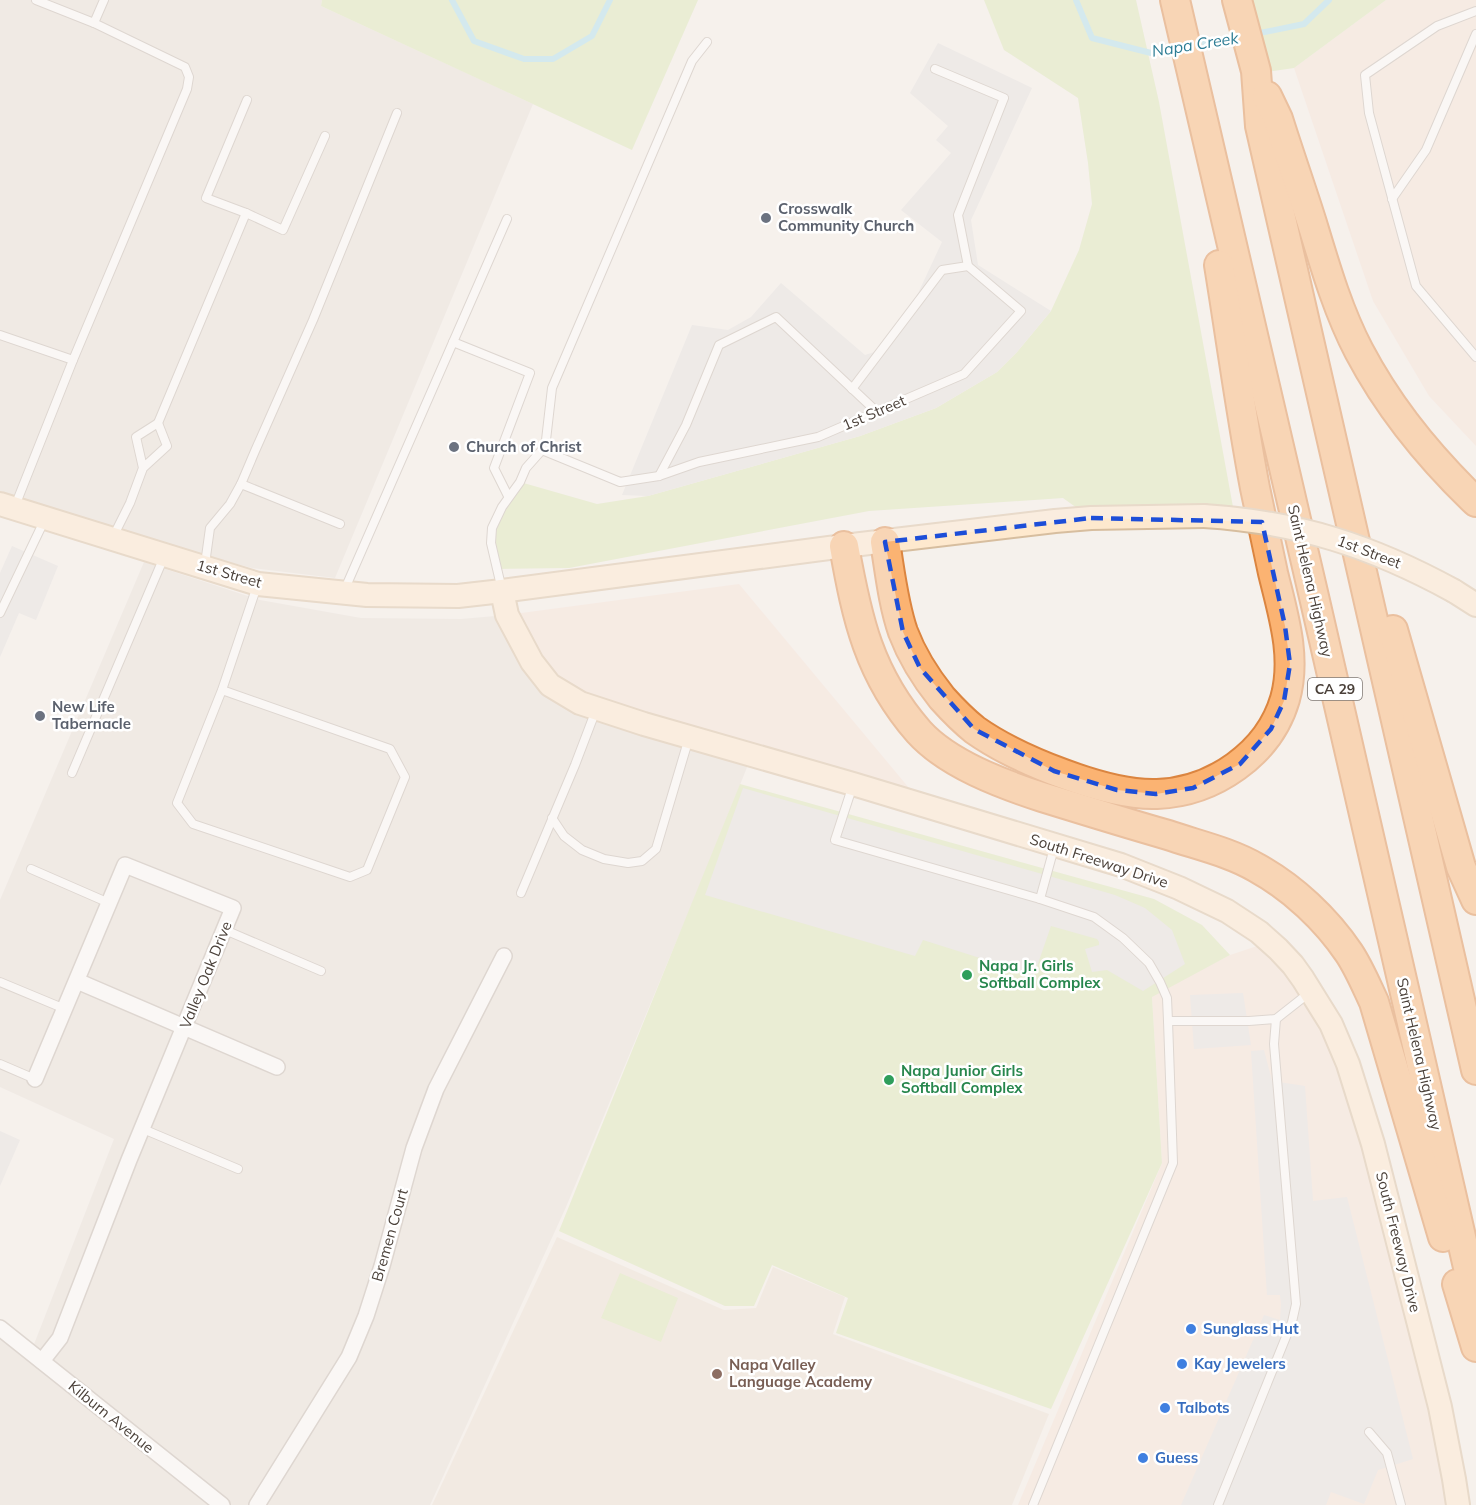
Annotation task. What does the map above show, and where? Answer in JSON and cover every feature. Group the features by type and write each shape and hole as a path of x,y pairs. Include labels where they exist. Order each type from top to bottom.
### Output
{"highway":[{"name":"Saint Helena Highway","path":"1174,0 1310,577 1476,1302"},
{"path":"1237,0 1256,71 1278,119 1325,265 1341,310 1359,350 1379,386 1404,422 1433,458 1476,502"},
{"path":"1256,71 1260,126 1476,1070"},
{"path":"885,542 903,632 920,668 944,700 974,729 1007,749 1054,771 1096,785 1126,792 1156,794 1193,788 1226,774 1252,753 1271,729 1287,691 1290,664 1288,646 1250,458 1216,251 1192,76"},
{"path":"1318,382 1409,684 1461,867 1476,900"},
{"path":"844,546 854,603 867,646 879,675 898,706 921,734 948,756 980,774 1016,789 1197,844 1256,867 1299,898 1317,915 1349,953 1374,1002 1476,1347"}],"main road":[{"name":"1st Street","path":"7,506 258,584 367,595 458,596 844,546 1090,518 1204,516 1270,523 1321,535 1365,549 1454,591 1476,605"},
{"name":"South Freeway Drive","path":"502,591 507,615 532,662 550,685 580,703 1121,865 1227,910 1259,932 1278,949 1293,964 1331,1024 1348,1064 1373,1144 1440,1407 1458,1505"}],"street":[{"name":"Valley Oak Drive","path":"35,1079 125,865 233,908 142,1129 60,1338 42,1361"},
{"name":"Bremen Court","path":"257,1505 349,1358 366,1316 382,1266 426,1112 504,956"},
{"path":"77,981 277,1067"},
{"name":"Kilburn Avenue","path":"0,1328 222,1505"}],"lane":[{"path":"7,506 73,360 187,89 189,77 184,67 94,23 36,0"},
{"path":"94,23 104,0"},
{"path":"1476,11 1437,26 1365,75 1369,113 1416,286 1476,357"},
{"path":"1392,199 1426,150 1476,34"},
{"path":"502,591 492,553 492,528 508,496 520,482 526,468 542,450 546,440 552,388 692,61 707,42"},
{"path":"852,389 942,270 968,266 957,215 1004,98 935,69"},
{"path":"247,100 207,198 283,230 325,135"},
{"path":"204,568 210,528 230,504 241,484 314,320 396,113"},
{"path":"143,468 136,437 158,423 246,213"},
{"path":"343,593 507,219"},
{"name":"1st Street","path":"542,450 620,482 659,476 699,462 818,437 877,412 964,374 1021,311 968,266"},
{"path":"659,476 686,425 719,345 776,317 877,412"},
{"path":"0,335 73,360"},
{"path":"453,342 530,373 494,468 508,496"},
{"path":"112,539 130,503 143,468 166,446 158,423"},
{"path":"241,484 340,524"},
{"path":"0,613 45,518"},
{"path":"72,773 165,556"},
{"path":"222,690 390,749 405,777 367,870 350,877 193,824 177,803 222,690 258,584"},
{"path":"521,892 575,765 596,708"},
{"path":"552,818 564,836 582,850 604,859 627,863 642,861 656,849 689,737"},
{"path":"853,784 835,840 1040,899 1094,917 1149,963 1167,998 1173,1163 1033,1505"},
{"path":"1040,899 1055,845"},
{"path":"32,869 109,903"},
{"path":"225,930 321,971"},
{"path":"0,982 65,1009"},
{"path":"1168,1021 1249,1021 1276,1018 1311,992"},
{"path":"1218,1505 1292,1322 1296,1304 1274,1044 1276,1018"},
{"path":"0,1064 35,1079"},
{"path":"142,1129 238,1169"},
{"path":"1369,1432 1387,1453 1401,1505"}],"highlighted area":[{"path":"1091,518 1262,522 1285,626 1290,664 1284,701 1271,729 1240,764 1193,788 1156,794 1117,790 1054,771 974,729 920,668 903,632 885,542"}],"shaded area":[{"path":"0,0 322,0 321,6 533,104 335,578 252,568 119,532 0,491"},
{"path":"1386,0 1476,0 1476,446 1429,396 1373,301 1294,68"},
{"path":"938,43 1032,88 971,220 978,265 1051,311 997,372 936,408 860,436 648,496 622,495 692,325 728,330 751,317 781,283 865,355 887,348 899,334 942,242 901,210 951,153 936,140 948,126 910,93"},
{"path":"12,546 58,566 36,620 19,613 0,657 0,573"},
{"path":"144,562 260,600 361,618 461,619 507,615 752,755 566,1207 430,1505 0,1505 0,1328 31,1352 114,1139 0,1087 0,900"},
{"path":"739,584 924,806 550,685 507,615"},
{"path":"743,788 1115,895 1145,908 1172,930 1185,964 1143,991 1107,970 1092,972 1085,949 1099,945 1097,939 1051,926 1034,975 923,940 915,956 705,895"},
{"path":"1269,942 1331,1024 1458,1505 1018,1505 1162,1163 1152,997 1163,989 1230,955"},
{"path":"1243,993 1251,1045 1194,1049 1190,995"},
{"path":"1264,1050 1272,1081 1305,1086 1313,1201 1347,1197 1413,1459 1378,1470 1364,1504 1331,1492 1326,1505 1181,1505 1264,1315 1280,1320 1280,1295 1267,1295 1251,1051"},
{"path":"0,1131 20,1140 0,1186"},
{"name":"Napa Valley Language Academy","path":"557,1237 724,1310 756,1308 773,1267 845,1297 833,1334 1049,1414 1012,1505 432,1505"}],"green space":[{"path":"322,0 698,0 632,150 321,6"},
{"path":"984,0 1136,0 1159,102 1235,518 1091,518 1063,498 869,511 569,568 497,569 492,528 520,482 597,504 648,496 860,436 936,408 997,372 1017,352 1051,311 1079,250 1092,204 1078,98 1004,50"},
{"path":"1244,0 1386,0 1294,68 1266,72"},
{"name":"Napa Junior Girls Softball Complex","path":"740,784 1154,899 1202,925 1230,955 1152,997 1162,1163 1051,1409 836,1333 848,1298 772,1265 754,1306 725,1306 559,1231"},
{"path":"620,1273 678,1298 661,1342 601,1318"}],"waterway":[{"name":"Napa Creek","path":"452,0 474,41 524,59 553,59 592,36 610,0"},
{"name":"Napa Creek","path":"1076,0 1092,38 1151,53 1180,48"},
{"name":"Napa Creek","path":"1255,34 1304,24 1329,0"},
{"name":"Napa Creek","path":"1193,45 1239,37"}],"place":[{"name":"Crosswalk Community Church","path":"766,218"},
{"name":"Church of Christ","path":"454,447"},
{"name":"New Life Tabernacle","path":"40,716"},
{"name":"Napa Jr. Girls Softball Complex","path":"967,975"},
{"name":"Napa Junior Girls Softball Complex","path":"889,1080"},
{"name":"Sunglass Hut","path":"1191,1329"},
{"name":"Kay Jewelers","path":"1182,1364"},
{"name":"Napa Valley Language Academy","path":"717,1374"},
{"name":"Talbots","path":"1165,1408"},
{"name":"Guess","path":"1143,1458"}]}
